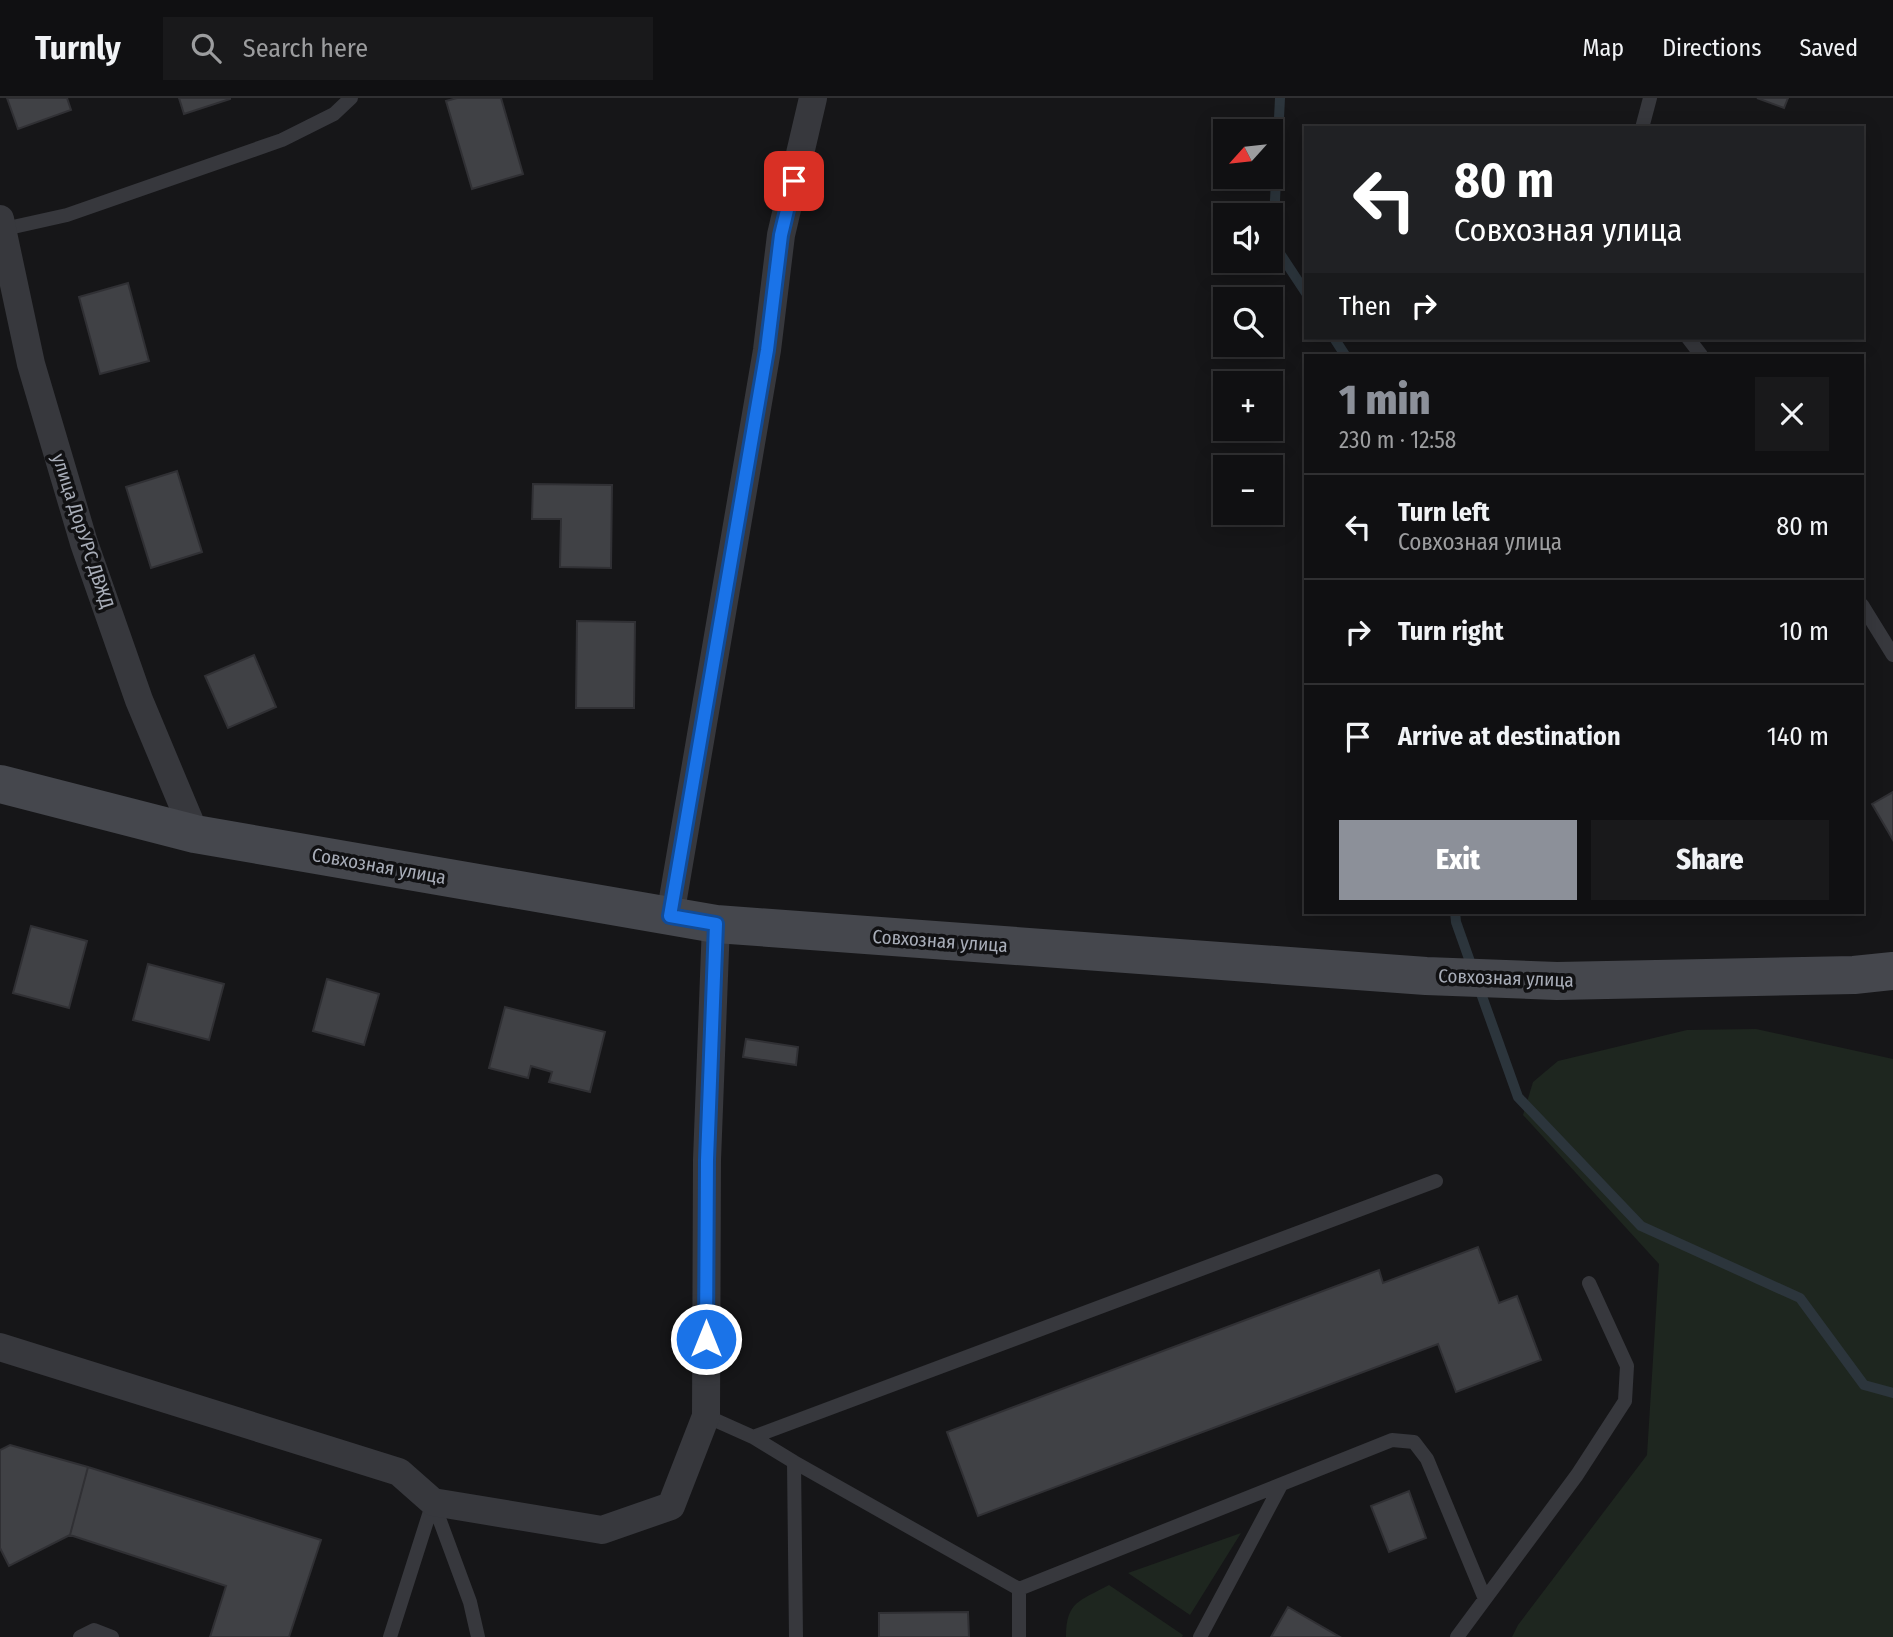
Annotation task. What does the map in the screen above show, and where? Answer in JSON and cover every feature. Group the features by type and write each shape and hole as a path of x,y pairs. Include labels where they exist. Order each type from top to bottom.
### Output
{"main road":[{"name":"Совхозная улица","path":"0,784 195,834 716,924 1426,976 1556,981 1854,975 1893,971"}],"street":[{"path":"670,916 767,350 781,235 813,98"},
{"name":"улица ДорУРС ДВЖД","path":"1,227 31,364 85,543 139,700 195,834"},
{"path":"0,1347 399,1472 433,1502 602,1530 671,1506 706,1416 707,1160 716,924"}],"lane":[{"path":"1,227 66,215 282,140 334,114 351,98"},
{"path":"1643,126 1650,98"},
{"path":"1690,340 1700,354"},
{"path":"1864,608 1893,656"},
{"path":"753,1437 1436,1181"},
{"path":"1457,1637 1577,1475 1625,1401 1627,1366 1590,1283"},
{"path":"706,1416 753,1437 1019,1589"},
{"path":"1019,1589 1392,1440 1414,1442 1427,1459 1485,1599"},
{"path":"794,1462 796,1637"},
{"path":"1200,1637 1281,1485"},
{"path":"390,1637 433,1502"},
{"path":"433,1502 470,1602 478,1637"},
{"path":"1019,1589 1019,1637"},
{"path":"79,1637 94,1630 112,1637"}],"shaded area":[{"path":"1756,1029 1893,1059 1893,1637 1512,1637 1518,1625 1647,1455 1659,1264 1523,1115 1533,1082 1558,1061 1687,1030"},
{"path":"1241,1533 1190,1615 1128,1573"},
{"path":"1109,1585 1183,1635 1182,1637 1066,1637 1072,1609 1083,1599"}],"building":[{"path":"7,98 67,98 71,110 18,129"},
{"path":"179,98 230,98 230,99 184,114"},
{"path":"457,98 501,98 523,174 472,189 446,101"},
{"path":"1757,98 1788,98 1784,108"},
{"path":"128,283 149,361 100,374 79,297"},
{"path":"177,471 202,552 151,568 126,487"},
{"path":"533,484 612,485 611,568 560,567 561,519 532,519"},
{"path":"577,621 635,622 634,708 576,708"},
{"path":"254,655 276,707 228,728 205,676"},
{"path":"1893,792 1893,840 1872,804"},
{"path":"31,926 87,941 69,1008 13,993"},
{"path":"148,964 224,984 209,1040 133,1020"},
{"path":"327,979 379,994 364,1045 313,1031"},
{"path":"505,1007 605,1032 590,1092 549,1082 552,1072 531,1066 528,1078 489,1068"},
{"path":"746,1039 798,1047 796,1065 743,1057"},
{"path":"1478,1247 1499,1303 1517,1296 1541,1360 1456,1392 1438,1344 978,1516 947,1432 1379,1270 1383,1283"},
{"path":"10,1445 88,1467 70,1535 9,1566 0,1548 0,1450"},
{"path":"88,1467 321,1540 289,1637 210,1637 226,1586 70,1535"},
{"path":"1409,1491 1426,1538 1389,1552 1371,1506"},
{"path":"1288,1607 1340,1637 1271,1637"},
{"path":"968,1612 969,1637 879,1637 879,1613"}],"waterway":[{"path":"1280,98 1275,200 1277,249 1304,290"},
{"path":"1335,340 1344,354"},
{"path":"1455,914 1473,970"},
{"path":"1478,985 1518,1097 1641,1226 1800,1298 1864,1385 1893,1393"}],"route":[{"path":"706,1339 707,1160 716,924 670,916 767,350 781,235 794,181"}]}
